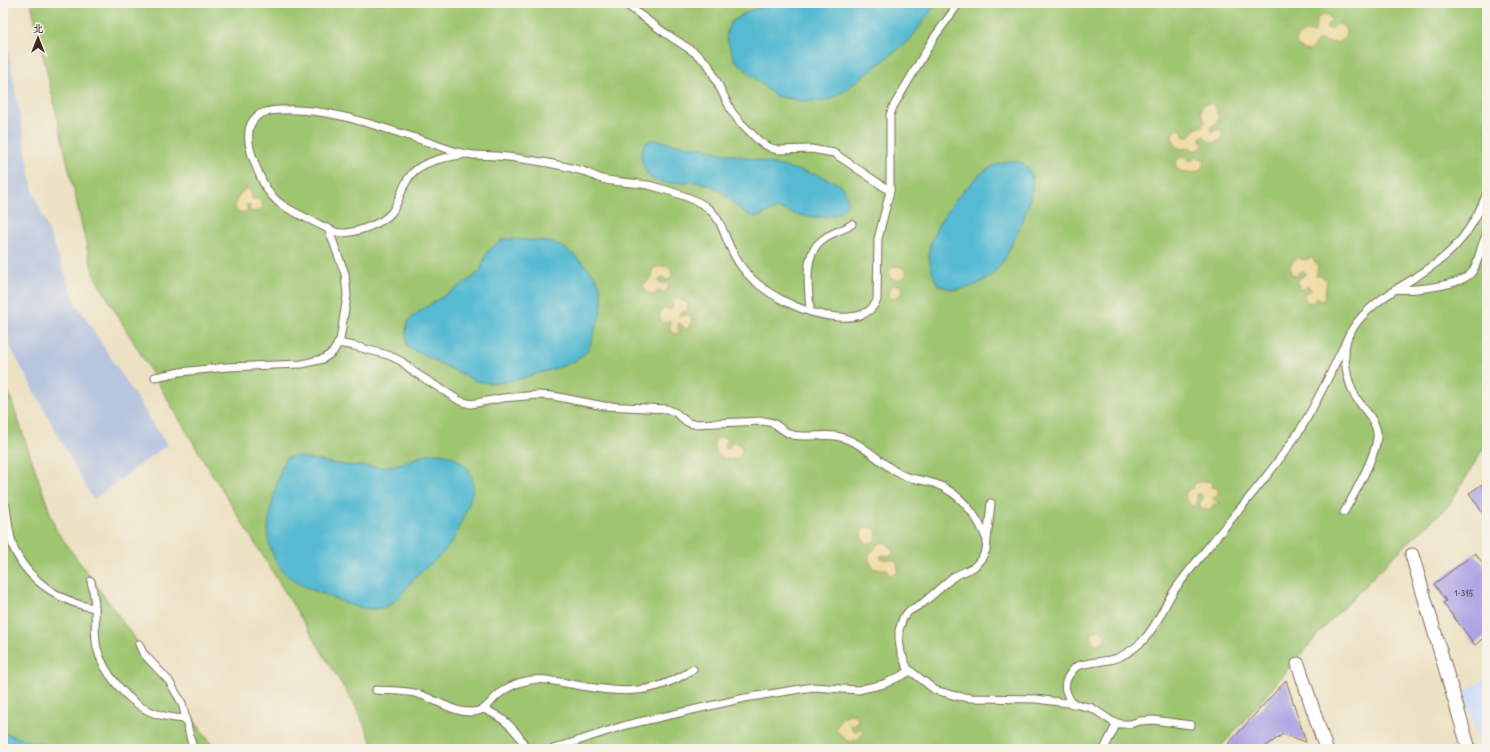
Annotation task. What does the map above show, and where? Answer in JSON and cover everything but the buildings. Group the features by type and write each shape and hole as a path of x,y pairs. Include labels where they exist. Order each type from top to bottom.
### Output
{"street":[{"path":"1412,554 1469,749"},
{"path":"1298,664 1326,749"}],"lane":[{"path":"624,3 694,52 708,64 732,112 760,142 771,148 780,150 811,149 834,153 890,191"},
{"path":"466,154 430,162 416,169 404,187 391,214 382,221 353,232 338,233 285,207 275,200 269,193 253,160 250,144 250,125 261,113 269,111 301,110 330,114 359,121 466,154 501,156 547,163 578,170 601,179 653,186 699,202 710,210 719,222 741,267 765,290 781,300 828,316 861,316 875,306 877,300 878,239 890,191 890,114 933,40 959,3"},
{"path":"1073,704 1065,692 1066,680 1070,674 1076,667 1117,658 1128,652 1146,637 1175,589 1247,501 1299,431 1325,387 1352,328 1366,312 1386,295 1445,256 1469,230 1487,194"},
{"path":"810,310 809,263 813,252 817,244 823,239 847,228 852,224"},
{"path":"155,377 180,372 227,367 302,364 323,359 333,352 340,340 347,296 345,274 328,228"},
{"path":"1395,289 1420,289 1445,285 1468,276 1475,267 1487,234"},
{"path":"1344,512 1367,467 1378,437 1375,423 1355,395 1349,382 1346,357 1347,339"},
{"path":"338,343 388,354 401,361 414,372 460,401 471,404 510,397 538,395 553,396 604,406 667,409 676,413 686,422 693,424 764,421 772,423 782,431 792,435 836,436 850,441 908,478 937,484 960,498 975,516 986,538"},
{"path":"991,503 986,538 986,550 982,558 974,566 953,577 903,618 899,639 908,669 935,690 956,696 971,698 1036,699 1092,708 1107,719 1117,723 1130,724 1146,720 1160,720 1179,725 1191,726"},
{"path":"3,505 6,506 15,551 27,571 51,591 70,600 95,608"},
{"path":"91,581 95,608 97,648 105,669 134,702 150,712 185,720"},
{"path":"139,644 151,662 169,682 182,703 193,749"},
{"path":"376,690 417,693 460,710 472,712 484,709 498,695 511,687 526,681 548,680 590,688 625,692 639,691 666,685 681,678 693,669"},
{"path":"553,749 626,725 745,698 813,687 858,690 884,684 911,671"},
{"path":"484,709 504,720 514,730 526,749"},
{"path":"1104,749 1117,723"}],"shaded area":[{"path":"3,20 33,190 77,305 167,445 93,500 3,334"},
{"path":"1487,677 1487,749 1481,749 1464,693"}],"green space":[{"path":"31,3 1487,3 1487,442 1450,504 1396,554 1328,623 1219,749 375,749 357,709 203,459 93,274"},
{"path":"3,380 5,382 56,530 215,749 3,749"}],"sand":[{"path":"1325,14 1332,21 1326,28 1332,29 1337,24 1341,24 1346,30 1343,40 1337,43 1332,43 1319,40 1309,51 1297,46 1296,41 1298,37 1307,31 1315,33 1318,17"},
{"path":"1211,103 1216,107 1219,117 1216,124 1211,127 1211,130 1212,132 1219,129 1223,135 1222,138 1215,143 1212,143 1204,136 1200,137 1200,141 1204,146 1198,150 1193,150 1189,147 1179,148 1176,146 1173,141 1172,133 1179,129 1182,131 1184,137 1190,136 1195,129 1202,126 1205,122 1201,108 1205,104"},
{"path":"1182,156 1187,158 1189,161 1196,157 1204,159 1204,164 1201,169 1192,173 1182,172 1175,165 1178,159"},
{"path":"245,189 248,189 252,193 252,198 261,201 263,207 261,210 251,211 249,210 250,205 247,204 246,206 248,209 246,212 237,211 235,205 236,200"},
{"path":"1298,257 1303,260 1312,258 1318,266 1316,276 1321,276 1327,280 1324,300 1319,301 1317,297 1315,297 1315,303 1308,302 1304,298 1305,292 1310,291 1311,289 1307,286 1304,289 1301,289 1297,280 1305,275 1305,272 1303,271 1298,273 1299,275 1295,276 1290,271 1291,263"},
{"path":"665,266 671,271 671,279 666,280 663,277 658,281 659,283 668,283 669,286 665,292 657,291 655,295 647,292 643,285 652,277 652,270 656,267"},
{"path":"894,266 902,267 905,270 907,274 904,278 890,278 889,270"},
{"path":"895,284 901,286 903,290 901,294 892,299 889,294 889,288"},
{"path":"677,299 684,301 688,305 687,311 680,313 679,315 690,315 692,321 690,327 687,329 685,329 680,323 678,324 680,332 675,334 670,331 670,321 664,323 662,322 660,314 664,308 671,310 673,300"},
{"path":"723,437 728,440 724,445 726,449 728,449 733,441 742,447 741,454 737,458 725,458 720,456 716,451 714,446 716,439"},
{"path":"1209,481 1212,483 1211,487 1218,488 1218,496 1214,497 1213,499 1218,501 1219,504 1214,504 1207,510 1203,510 1199,504 1203,498 1201,494 1197,494 1197,503 1194,506 1189,504 1185,496 1187,491 1193,488 1194,484"},
{"path":"869,527 876,532 877,535 872,542 869,543 862,538 861,535 866,528"},
{"path":"885,542 893,549 893,554 892,556 882,555 880,558 897,562 898,571 894,575 889,575 886,569 874,569 869,561 870,552 873,551 879,543"},
{"path":"1095,630 1101,630 1105,634 1105,640 1101,644 1095,644 1091,640 1091,634"},
{"path":"851,714 857,716 858,720 856,724 850,725 850,727 855,731 861,728 863,731 860,738 851,742 845,740 836,730 841,719"}],"water":[{"path":"779,3 937,3 910,40 844,91 827,101 803,101 775,96 735,60 726,37 730,23 750,10"},
{"path":"650,140 709,149 817,175 841,186 847,195 847,205 837,214 823,217 794,214 779,209 775,209 758,217 751,216 745,213 724,194 703,183 664,183 652,179 646,172 641,155 644,145 647,142"},
{"path":"1009,161 1019,161 1025,166 1031,174 1033,183 1026,213 1006,257 991,275 984,281 975,285 957,289 938,285 932,270 929,253 935,231 950,207 969,185 986,170 998,164"},
{"path":"503,239 546,242 557,244 565,248 592,272 600,287 602,304 591,342 581,357 564,366 519,379 498,383 476,381 407,347 406,330 408,321 418,312 471,279 480,271 487,252"},
{"path":"438,453 454,458 469,470 473,484 470,500 451,543 441,555 410,583 395,601 386,607 367,609 309,589 296,582 284,572 274,557 270,546 268,527 271,506 277,483 286,458 295,456 336,464 385,467 399,464 427,454"},
{"path":"3,732 21,739 60,749 3,749"}]}
